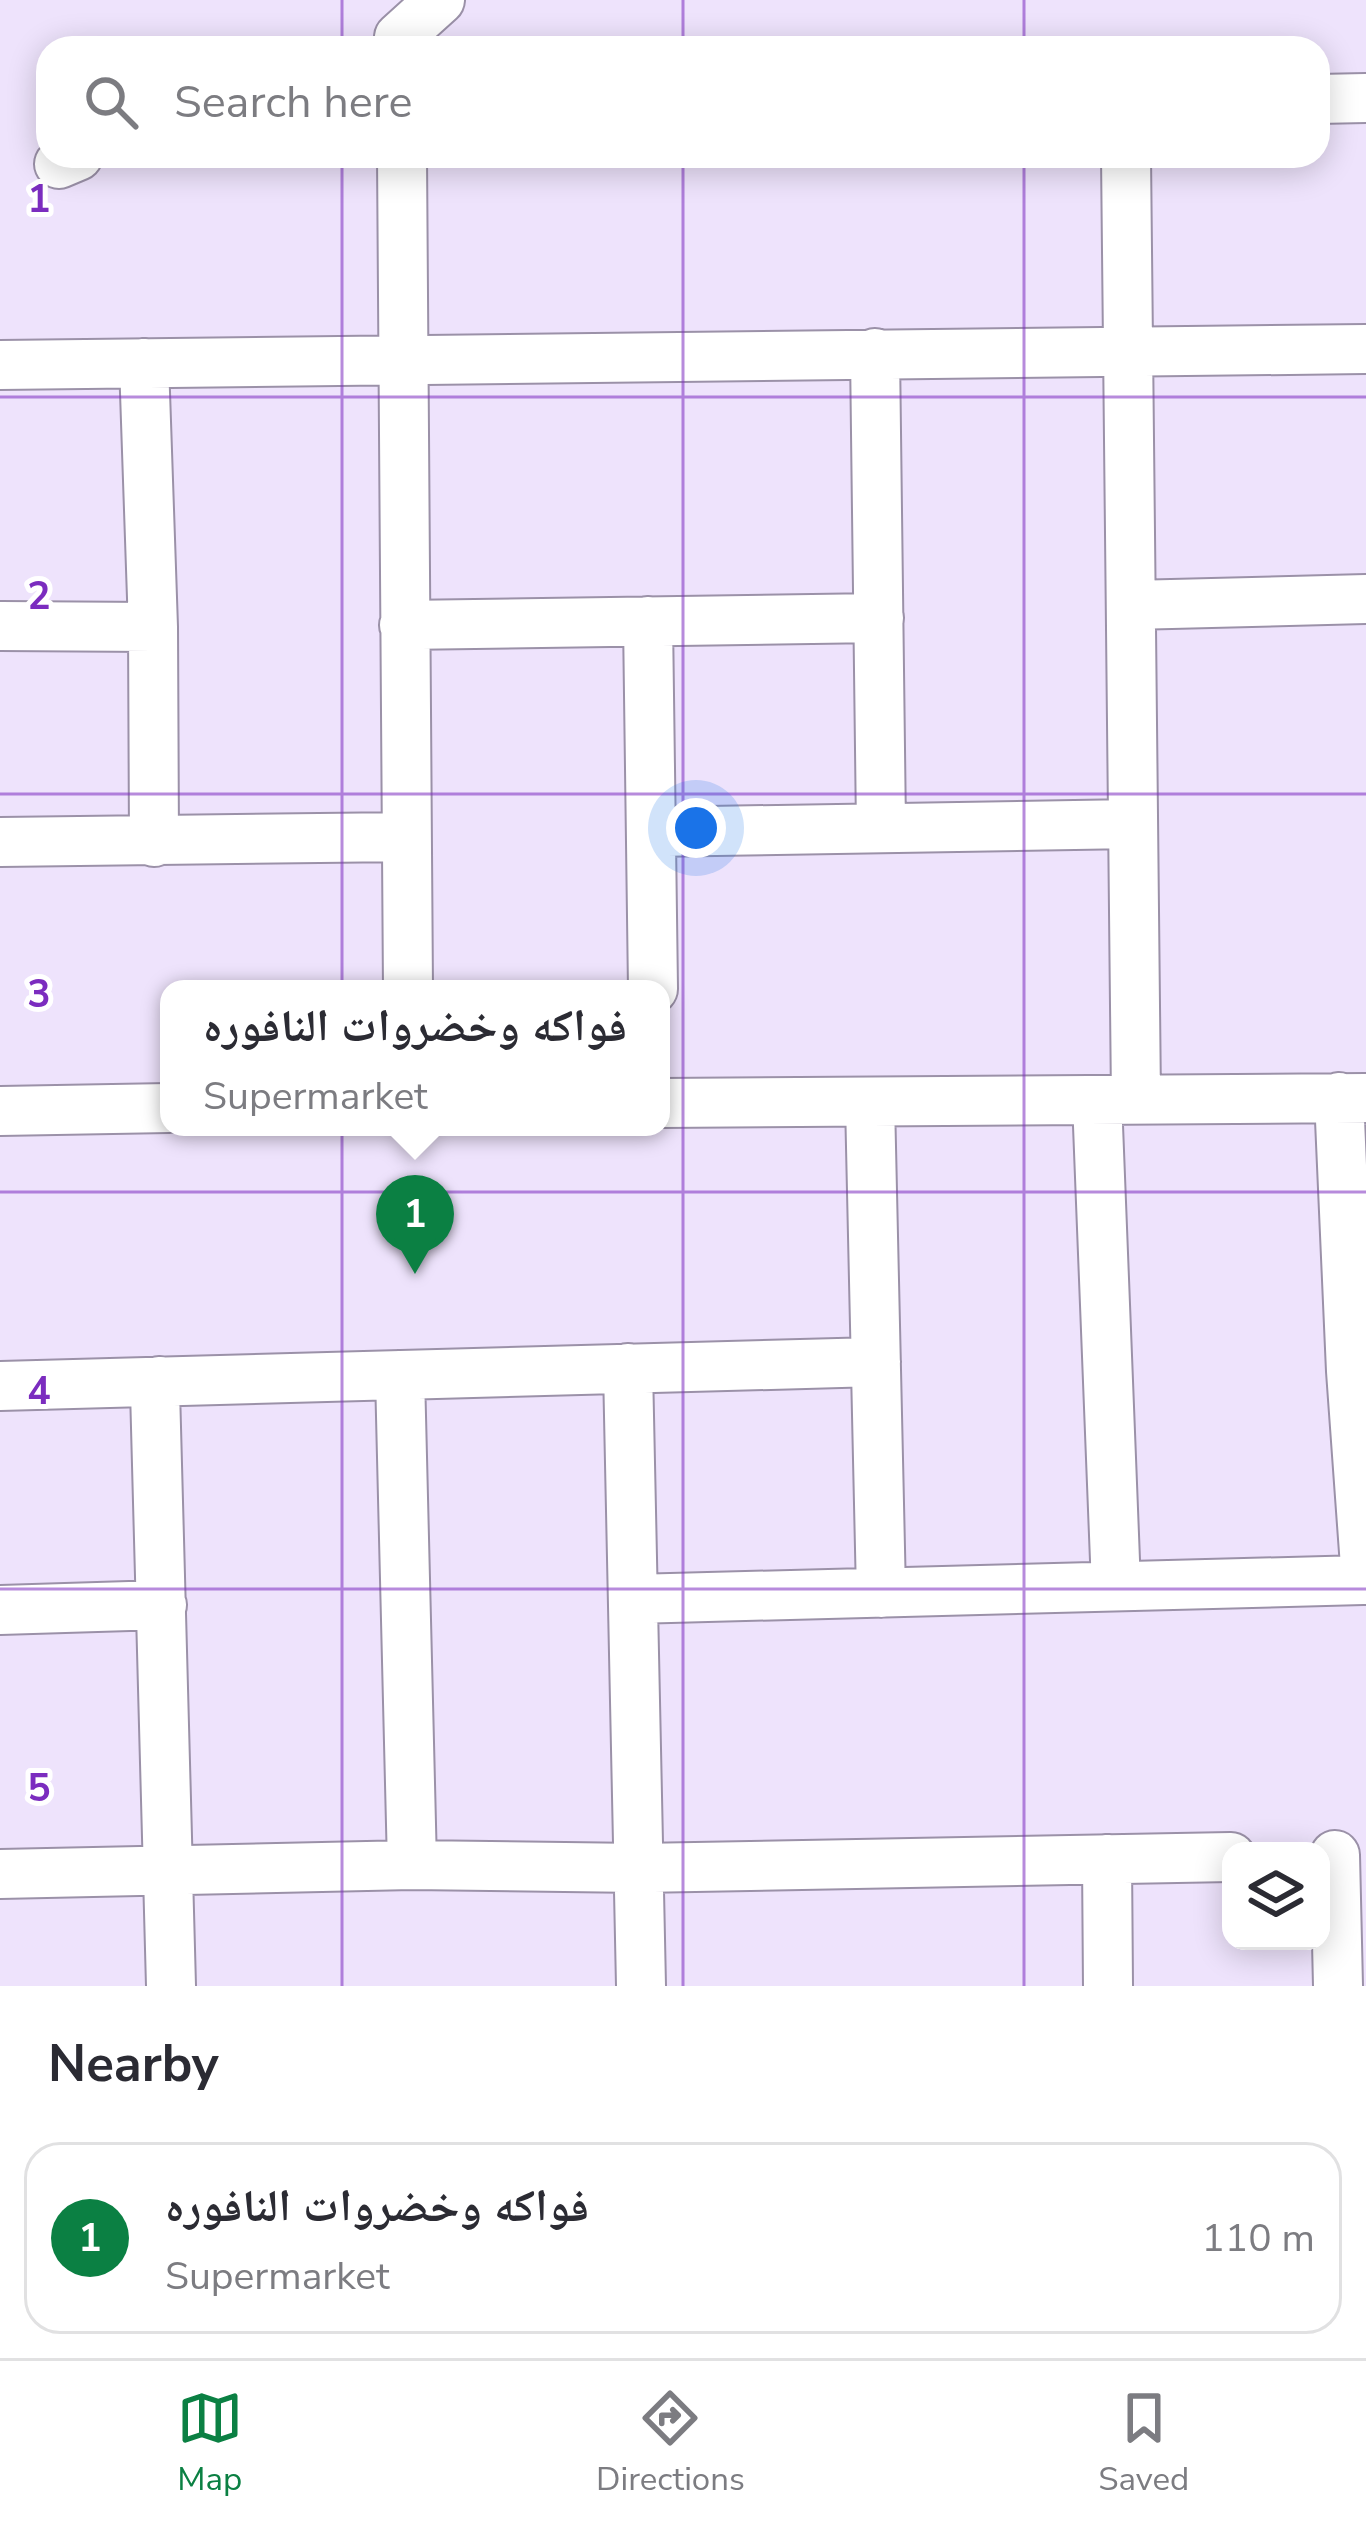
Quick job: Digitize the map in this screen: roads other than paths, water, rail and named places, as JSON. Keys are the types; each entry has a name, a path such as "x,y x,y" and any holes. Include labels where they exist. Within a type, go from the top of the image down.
{"street":[{"path":"397,36 440,0"},
{"path":"1330,99 1366,98"},
{"path":"401,168 408,980"},
{"path":"1116,1586 1116,1099 1133,824 1126,168"},
{"path":"0,365 1366,349"},
{"path":"875,353 881,828"},
{"path":"144,363 154,842"},
{"path":"1131,605 1366,598"},
{"path":"404,625 879,618"},
{"path":"648,621 653,980"},
{"path":"0,626 153,627"},
{"path":"651,832 1133,824"},
{"path":"0,842 406,837"},
{"path":"633,1599 1365,1580 1353,1098 670,1103"},
{"path":"870,1102 881,1593"},
{"path":"0,1111 160,1108"},
{"path":"0,1386 876,1362"},
{"path":"628,1369 641,1986"},
{"path":"400,1375 412,1865"},
{"path":"159,1381 154,1390 171,1986"},
{"path":"0,1610 162,1605"},
{"path":"1338,1986 1341,1855"},
{"path":"0,1874 1222,1857"},
{"path":"1107,1859 1108,1986"}],"place":[{"name":"فواكه وخضروات النافوره","path":"415,1274"}]}
